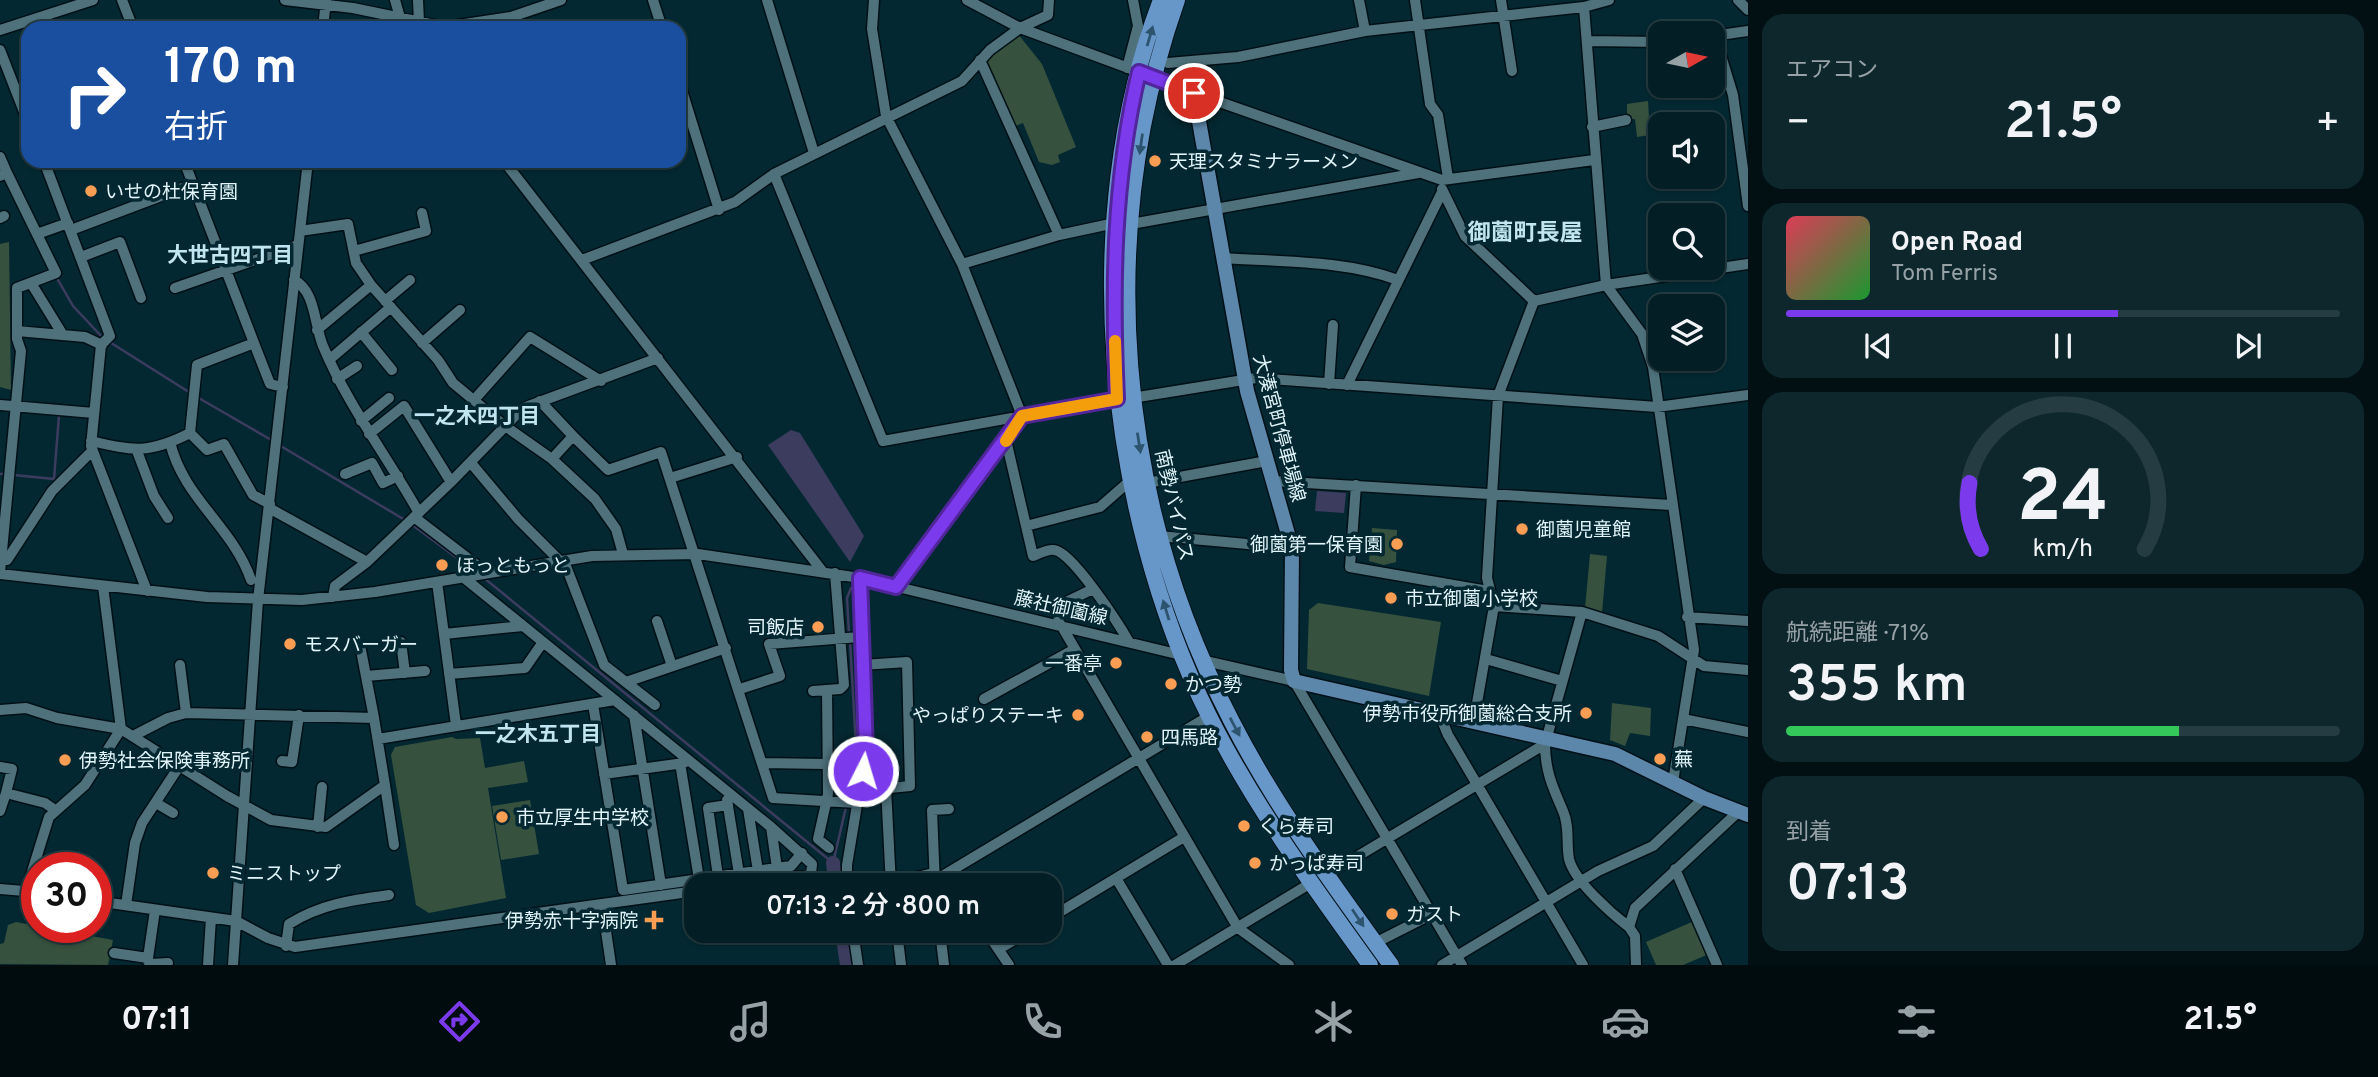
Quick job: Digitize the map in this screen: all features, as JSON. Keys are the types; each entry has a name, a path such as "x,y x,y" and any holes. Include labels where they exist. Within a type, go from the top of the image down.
{"highway":[{"name":"南勢バイパス","path":"1140,72 1177,0"},
{"name":"南勢バイパス","path":"1160,2 1140,72 1113,300 1145,542 1182,655 1209,716 1244,778 1311,883 1370,965"},
{"name":"南勢バイパス","path":"1139,481 1185,620 1210,662 1263,780 1391,965"}],"main road":[{"path":"1140,72 1194,93"},
{"name":"大湊宮町停車場線","path":"1194,93 1245,379 1292,548 1291,670 1294,681"},
{"path":"1294,681 1438,711 1546,742 1615,754 1743,814"}],"street":[{"path":"28,21 93,0"},
{"path":"122,0 130,21"},
{"path":"285,0 326,2 394,21"},
{"path":"394,0 400,21"},
{"path":"418,0 419,21"},
{"path":"653,0 660,21"},
{"path":"767,0 814,153"},
{"path":"874,0 872,29 886,116 962,264 1022,416"},
{"path":"967,0 1020,28 1140,72 1138,26 1133,0"},
{"path":"582,260 719,210 774,174 886,116 962,81 980,60 1020,28 1048,15 1049,0"},
{"path":"1359,0 1364,31"},
{"path":"1347,385 1442,192 1445,179 1438,116 1430,104 1415,0"},
{"path":"1501,0 1512,71"},
{"path":"1168,64 1238,57 1364,31 1584,7 1609,0"},
{"path":"1738,0 1748,10"},
{"path":"490,21 554,1"},
{"path":"324,21 326,2"},
{"path":"1584,7 1594,160 1606,285 1642,334 1649,350 1693,660 1673,782"},
{"path":"0,30 21,23"},
{"path":"1726,34 1748,31"},
{"path":"1588,41 1648,42"},
{"path":"0,50 21,104"},
{"path":"980,60 1059,235"},
{"path":"1726,71 1734,95 1748,205"},
{"path":"1194,93 1420,173 1445,179 1594,160"},
{"path":"686,104 719,210"},
{"path":"1592,127 1626,120"},
{"path":"0,157 4,174 56,273 17,288 17,331 21,351 0,573"},
{"path":"47,168 81,257 105,341 92,446 147,591"},
{"path":"187,168 270,384 283,387"},
{"path":"233,965 258,600 307,168"},
{"path":"510,168 737,457 823,572"},
{"path":"962,264 1059,235 1420,173"},
{"path":"774,174 883,442 1245,379 1657,407 1748,395"},
{"path":"37,234 69,227 193,184"},
{"path":"1442,192 1465,236 1534,301"},
{"path":"354,251 426,231 422,213"},
{"path":"300,231 348,224 358,267 371,285 453,383 505,426 552,459 607,513 616,529 623,554"},
{"path":"81,257 120,242 141,298"},
{"path":"175,288 298,245"},
{"path":"1223,258 1375,272 1398,280"},
{"path":"1534,301 1606,285 1748,264"},
{"path":"295,280 307,290 328,360 361,421 398,476 412,518 487,574"},
{"path":"328,360 361,332 410,280"},
{"path":"31,283 63,335"},
{"path":"317,330 371,285"},
{"path":"1474,720 1494,606 1488,591 1498,396 1534,301"},
{"path":"422,343 460,310"},
{"path":"1329,384 1333,325"},
{"path":"17,331 105,341"},
{"path":"361,332 392,370"},
{"path":"474,400 530,337 600,380"},
{"path":"190,433 197,365 254,343"},
{"path":"333,597 335,586 367,562 471,463 523,408 658,358"},
{"path":"337,379 357,366"},
{"path":"361,421 389,398"},
{"path":"540,401 608,470 661,452 740,689 773,798 849,802"},
{"path":"0,405 94,413"},
{"path":"369,434 404,406 451,482"},
{"path":"896,587 1022,416"},
{"path":"92,446 137,451 190,433"},
{"path":"190,433 207,450 224,444 253,495 367,562"},
{"path":"552,459 573,436"},
{"path":"1006,440 1032,556 1054,550 1059,552 1093,589 1129,642"},
{"path":"170,442 176,467 243,557 251,580"},
{"path":"1,560 7,560 19,545 51,491 92,446"},
{"path":"137,451 154,496 168,518"},
{"path":"670,478 737,457"},
{"path":"1026,526 1100,507 1139,481 1267,461"},
{"path":"345,474 372,463 383,483 398,476"},
{"path":"471,463 518,519 562,561 604,665 655,705"},
{"path":"1273,481 1671,505"},
{"path":"1356,485 1350,567 1488,591"},
{"path":"1159,536 1292,548"},
{"name":"藤社御薗線","path":"0,573 147,591 258,600 333,597 623,554 695,554 860,578 1294,681"},
{"path":"813,691 840,689 844,685 835,573"},
{"path":"467,577 523,626 634,715 685,762 725,790 802,853 812,864 811,873"},
{"path":"846,873 849,802 859,791 866,751 859,637 860,578"},
{"path":"437,582 456,725"},
{"path":"38,852 41,837 55,810 85,785 121,729 103,586"},
{"path":"1093,589 1065,603 1059,624 1237,928 1289,965"},
{"path":"1494,606 1582,612 1658,636 1673,643 1704,666 1748,670"},
{"path":"1582,612 1546,742 1548,780 1563,811 1570,839 1569,860 1598,904 1629,927 1635,936 1636,965"},
{"path":"1687,617 1748,621"},
{"path":"657,621 672,666"},
{"path":"444,634 523,626"},
{"path":"740,689 780,676 769,643 859,637"},
{"path":"401,642 405,673"},
{"path":"449,674 525,668 543,642"},
{"path":"360,645 394,845"},
{"path":"626,682 726,648"},
{"path":"984,699 1075,649"},
{"path":"1486,659 1562,681"},
{"path":"859,791 909,786 907,662 862,665"},
{"path":"180,665 186,713"},
{"path":"366,676 425,671"},
{"path":"1294,681 1460,960"},
{"path":"827,690 830,731 826,764 829,776 818,839 829,848"},
{"path":"378,739 615,700"},
{"path":"593,704 623,890 684,885"},
{"path":"0,710 26,708 57,718 121,729 271,820 318,827 333,823 385,785"},
{"path":"1438,711 1476,784 1583,965"},
{"path":"133,736 168,718 186,713 374,718"},
{"path":"292,763 299,715"},
{"path":"634,715 661,885"},
{"path":"952,873 1209,716"},
{"path":"1683,719 1748,732"},
{"path":"1328,874 1546,742"},
{"path":"604,774 685,762"},
{"path":"685,762 697,873"},
{"path":"762,763 826,764"},
{"path":"126,905 135,844 142,822 180,765"},
{"path":"0,766 12,769 0,811"},
{"path":"318,827 322,787"},
{"path":"886,788 888,873"},
{"path":"725,790 738,873"},
{"path":"6,793 45,803 55,810"},
{"path":"1442,965 1460,960 1584,881 1653,846 1704,798"},
{"path":"156,803 173,813"},
{"path":"718,873 708,808 728,805"},
{"path":"748,808 758,871"},
{"path":"938,873 932,810 949,809"},
{"path":"1629,927 1635,908 1675,869 1743,814"},
{"path":"771,827 777,868"},
{"path":"733,840 752,836"},
{"path":"1062,911 1184,837"},
{"path":"745,873 791,866 802,853"},
{"path":"1675,869 1717,965"},
{"path":"1116,878 1168,965"},
{"path":"1175,965 1311,883"},
{"path":"112,903 236,921 286,946 602,904 684,888"},
{"path":"0,889 21,891"},
{"path":"286,946 289,924 308,912 334,903 389,895"},
{"path":"602,904 611,965"},
{"path":"155,910 146,958 150,964 168,963"},
{"path":"1375,943 1432,914"},
{"path":"208,965 211,918"},
{"path":"855,943 858,965"},
{"path":"898,943 901,965"},
{"path":"941,943 944,965"},
{"path":"995,943 1009,965"},
{"path":"999,949 1009,943"},
{"path":"114,953 146,958"}],"green space":[{"path":"1018,34 1042,64 1076,147 1058,155 1060,162 1052,165 1039,162 1023,123 1013,127 984,63 986,58"},
{"path":"1648,101 1648,135 1637,137 1635,119 1627,120 1627,104"},
{"path":"9,242 11,390 0,387 0,244"},
{"path":"1372,528 1397,530 1396,562 1384,565 1369,561"},
{"path":"1590,554 1607,556 1602,613 1585,608"},
{"path":"1318,603 1441,622 1429,696 1307,669 1309,610"},
{"path":"1612,703 1651,708 1650,736 1630,733 1625,746 1610,740"},
{"path":"452,737 480,738 485,768 524,761 528,782 488,788 506,898 429,913 416,905 391,755 395,747"},
{"path":"530,800 539,854 501,860 492,806"},
{"path":"1694,921 1709,954 1683,965 1656,965 1646,942"},
{"path":"21,923 21,943 112,943 113,940 108,965 0,964 0,944 4,943 8,925"}],"water":[{"path":"791,430 800,433 864,536 850,562 768,445"},
{"path":"1317,491 1346,493 1344,513 1315,511"}],"waterway":[{"path":"58,280 73,306 103,338"},
{"path":"108,341 192,394"},
{"path":"197,397 273,441"},
{"path":"14,475 54,479 59,415"},
{"path":"279,445 405,520"},
{"path":"411,524 476,572"},
{"path":"484,578 833,863 846,807"},
{"path":"849,633 847,598 851,588"},
{"path":"847,800 856,747 850,640"},
{"path":"833,863 834,873"},
{"path":"844,943 847,965"}],"slow traffic":[{"path":"1006,441 1022,416 1117,399 1115,341"}],"place":[{"name":"天理スタミナラーメン","path":"1155,161"},
{"name":"いせの杜保育園","path":"91,191"},
{"name":"御薗児童館","path":"1522,529"},
{"name":"御薗第一保育園","path":"1397,544"},
{"name":"ほっともっと","path":"442,565"},
{"name":"市立御薗小学校","path":"1391,598"},
{"name":"司飯店","path":"818,627"},
{"name":"モスバーガー","path":"290,644"},
{"name":"一番亭","path":"1116,663"},
{"name":"かつ勢","path":"1171,684"},
{"name":"伊勢市役所御薗総合支所","path":"1586,713"},
{"name":"やっぱりステーキ","path":"1078,715"},
{"name":"四馬路","path":"1147,737"},
{"name":"蕪","path":"1660,759"},
{"name":"伊勢社会保険事務所","path":"65,760"},
{"name":"市立厚生中学校","path":"502,817"},
{"name":"くら寿司","path":"1244,826"},
{"name":"かっぱ寿司","path":"1255,863"},
{"name":"ミニストップ","path":"213,873"},
{"name":"ガスト","path":"1392,914"},
{"name":"伊勢赤十字病院","path":"654,920"}],"district":[{"name":"御薗町長屋","path":"1525,232"},
{"name":"大世古四丁目","path":"230,255"},
{"name":"一之木四丁目","path":"477,416"},
{"name":"一之木五丁目","path":"538,734"}],"route":[{"path":"863,771 866,751 859,613 860,578 896,587 1022,416 1117,399 1113,284 1115,223 1124,146 1139,72 1194,93"}]}
